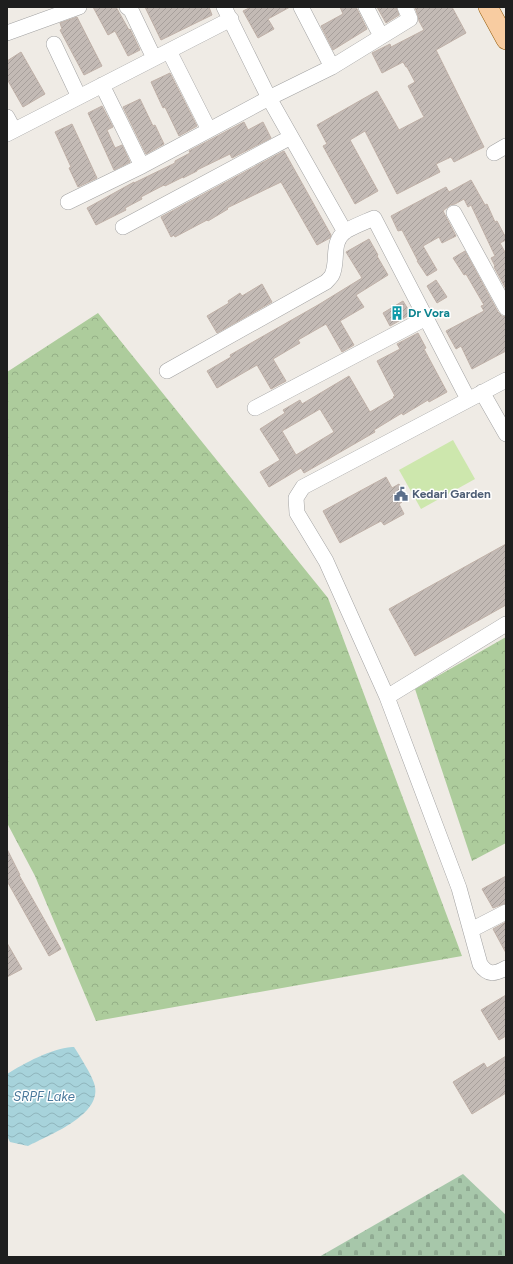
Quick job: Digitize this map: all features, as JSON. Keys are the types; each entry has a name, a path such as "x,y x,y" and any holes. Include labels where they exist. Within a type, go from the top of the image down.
{"main road":[{"path":"488,7 506,40"}],"street":[{"path":"7,33 79,7"},
{"path":"127,7 131,10 154,58"},
{"path":"301,7 332,67"},
{"path":"366,7 381,36"},
{"path":"68,202 142,166 332,67 410,19 406,7"},
{"path":"9,127 79,97 169,51 228,13 270,98 344,232"},
{"path":"54,44 79,97"},
{"path":"169,51 209,130"},
{"path":"102,85 142,166"},
{"path":"123,227 291,137"},
{"path":"454,213 506,308"},
{"path":"167,371 326,282 332,275 335,265 335,252 338,241 344,232 374,218 468,399"},
{"path":"255,408 426,318"},
{"path":"506,380 303,488 296,498 297,513 326,561 387,697 459,888 480,964 484,970 491,973 506,968"},
{"path":"482,392 506,434"},
{"path":"387,697 506,624"},
{"path":"471,930 506,912"}],"green space":[{"path":"98,313 328,598 462,956 96,1021 35,876 7,823 7,372"},
{"path":"453,440 475,479 421,509 399,470"},
{"path":"506,637 506,843 472,861 415,689"},
{"path":"463,1174 506,1215 506,1257 319,1257"}],"water":[{"name":"SRPF Lake","path":"74,1047 94,1083 95,1094 91,1104 83,1114 73,1122 28,1146 10,1142 7,1136 7,1074 30,1061 47,1054 64,1048"}],"building":[{"path":"93,7 116,7 129,30 130,29 140,50 128,56 115,31 108,35"},
{"path":"145,7 209,7 212,15 161,40"},
{"path":"251,7 290,7 268,19 274,29 258,38 243,11"},
{"path":"340,7 356,7 367,29 333,50 321,26 343,14"},
{"path":"377,7 396,7 399,15 386,23"},
{"path":"415,7 452,7 466,33 436,50 484,147 454,162 451,157 436,164 440,172 397,194 365,131 350,140 378,191 355,204 323,146 327,144 317,125 377,91 399,130 424,117 408,86 415,82 403,62 382,73 372,53 390,44 391,47 424,30 419,21"},
{"path":"77,17 102,66 84,75 60,30 62,29 60,23"},
{"path":"21,52 45,94 23,107 7,79 7,61"},
{"path":"170,73 197,126 179,136 165,107 163,108 151,82"},
{"path":"140,99 153,126 155,125 164,144 146,154 123,107"},
{"path":"102,106 113,127 107,130 115,148 122,145 130,162 114,170 88,113"},
{"path":"244,122 248,130 263,122 271,138 232,158 230,154 183,178 165,186 164,185 141,197 142,199 125,208 126,210 96,225 87,208 134,182 175,163 175,161 190,153 189,151"},
{"path":"72,124 97,178 78,187 69,168 71,167 55,132"},
{"path":"284,151 331,235 330,238 317,245 281,182 227,208 228,209 208,221 207,220 175,237 174,235 171,237 161,217"},
{"path":"471,180 485,205 487,204 495,222 497,221 506,238 506,240 500,243 506,254 506,289 494,267 495,266 491,258 495,256 471,205 468,207 464,199 450,205 443,211 456,236 442,243 439,237 423,246 437,270 427,276 417,261 402,230 398,231 391,216 446,187 449,192"},
{"path":"369,239 388,275 356,295 364,307 340,321 354,345 342,352 326,324 298,340 300,343 273,359 286,381 271,389 257,365 217,388 207,371 231,357 230,355 362,278 346,252"},
{"path":"465,251 498,312 502,316 506,317 506,351 472,369 461,346 456,349 446,331 484,311 481,306 484,305 466,274 464,275 453,258"},
{"path":"436,280 447,297 437,303 427,286"},
{"path":"262,284 272,302 217,333 207,316 229,303 228,301 240,293 242,296"},
{"name":"Dr Vora","path":"403,301 411,314 390,326 383,313"},
{"path":"418,333 426,348 424,349 447,392 429,402 428,400 403,415 402,413 374,430 375,432 304,473 301,468 269,487 260,472 280,460 260,429 285,413 283,410 300,400 302,404 349,376 370,412 394,398 393,397 395,396 377,361 400,349 397,344","holes":["320,409 334,432 296,455 282,431"]},
{"path":"386,477 392,488 399,484 403,492 398,495 402,502 399,504 404,514 384,525 381,521 340,543 323,511"},
{"path":"506,544 506,605 415,656 389,609"},
{"path":"7,849 19,875 61,949 49,956 7,881"},
{"path":"506,876 506,903 493,908 482,889"},
{"path":"506,922 506,953 493,929"},
{"path":"7,943 22,969 7,977"},
{"path":"506,995 506,1036 499,1040 481,1010"},
{"path":"506,1056 506,1093 472,1114 453,1082 484,1063 487,1068"}],"place":[{"name":"Dr Vora","path":"397,313"},
{"name":"Kedari Garden","path":"401,494"}]}
